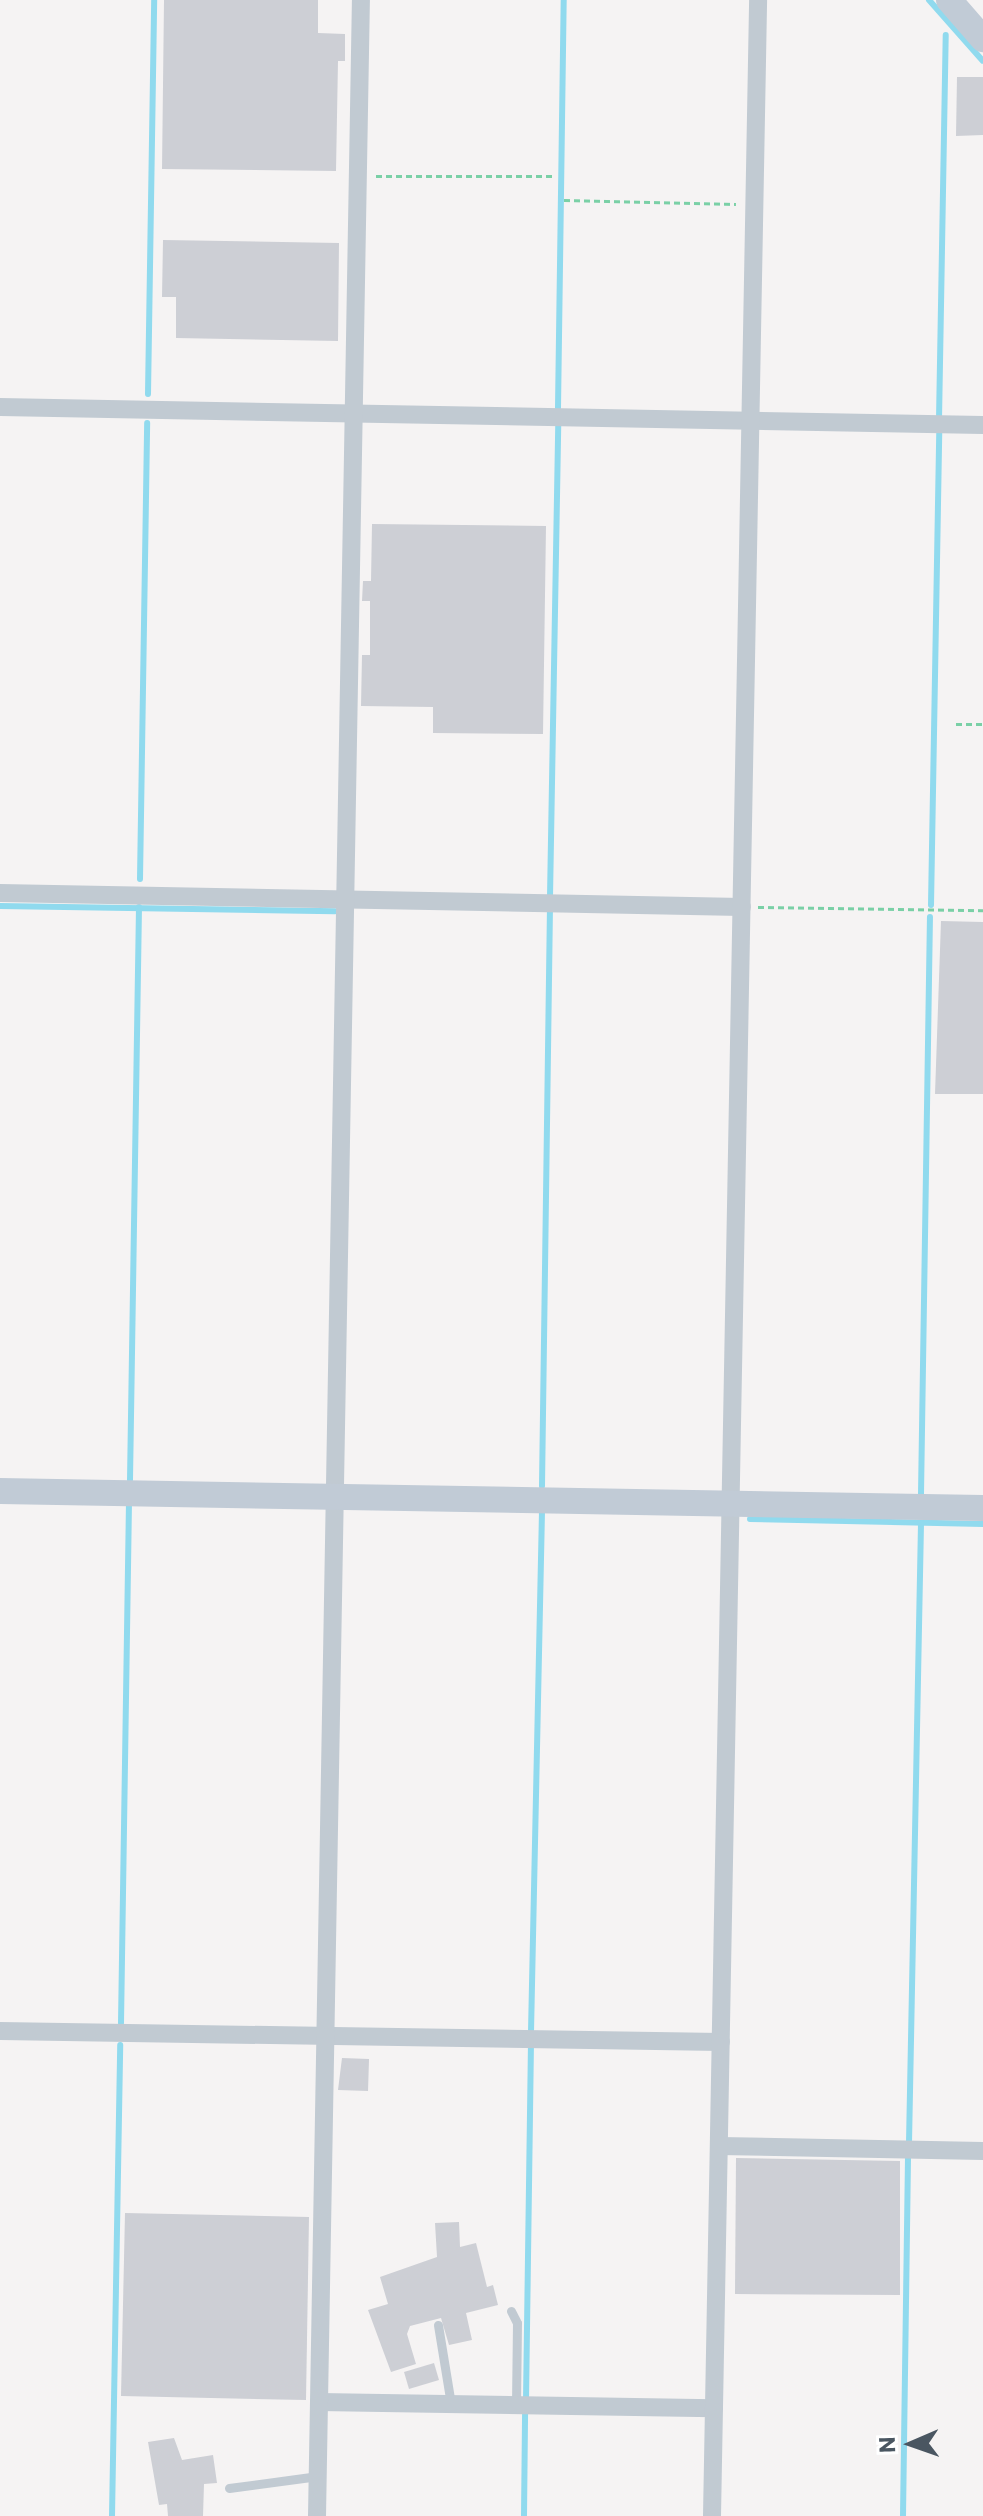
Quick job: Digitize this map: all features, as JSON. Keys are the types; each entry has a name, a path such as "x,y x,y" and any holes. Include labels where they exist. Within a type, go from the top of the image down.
{"street":[{"path":"317,2516 361,0"},
{"path":"712,2516 758,0"},
{"path":"949,0 983,39"},
{"path":"0,407 983,425"},
{"path":"0,893 742,907"},
{"path":"0,1491 983,1508"},
{"path":"0,2031 721,2042"},
{"path":"719,2146 983,2151"},
{"path":"319,2402 714,2408"}],"lane":[{"path":"511,2311 517,2323 516,2405"},
{"path":"438,2325 451,2404"},
{"path":"229,2488 318,2476"}],"path":[{"path":"358,176 552,176"},
{"path":"564,200 754,205"},
{"path":"956,724 983,724"},
{"path":"742,907 983,910"}],"building":[{"path":"164,0 318,0 318,33 345,34 345,61 338,61 336,171 162,169"},
{"path":"957,77 983,77 983,135 956,136"},
{"path":"163,240 339,243 338,341 176,338 176,297 162,297"},
{"path":"372,524 546,526 543,734 433,733 433,707 361,706 362,655 370,655 370,601 362,601 363,581 371,581"},
{"path":"941,921 983,922 983,1094 935,1094"},
{"path":"342,2058 369,2059 368,2091 338,2090"},
{"path":"736,2158 900,2161 900,2295 735,2294"},
{"path":"125,2213 309,2217 306,2400 121,2396"},
{"path":"459,2222 460,2247 476,2243 487,2287 493,2285 498,2305 466,2313 472,2340 449,2345 441,2318 410,2326 407,2334 416,2364 391,2372 368,2310 388,2304 380,2277 437,2257 435,2223"},
{"path":"434,2363 439,2380 409,2389 404,2372"},
{"path":"174,2438 182,2460 213,2455 217,2483 204,2484 203,2516 168,2516 167,2504 159,2505 148,2442"}],"waterway":[{"path":"148,394 154,0"},
{"path":"558,408 564,0"},
{"path":"929,0 983,61"},
{"path":"939,420 946,35"},
{"path":"140,879 147,423"},
{"path":"550,897 558,424"},
{"path":"931,905 939,430"},
{"path":"0,906 335,911"},
{"path":"130,1480 139,907"},
{"path":"542,1486 550,909"},
{"path":"921,1494 930,917"},
{"path":"121,2023 129,1505"},
{"path":"531,2032 542,1513"},
{"path":"750,1519 983,1524"},
{"path":"909,2143 921,1523"},
{"path":"112,2516 120,2045"},
{"path":"526,2400 531,2045"},
{"path":"903,2516 908,2158"},
{"path":"524,2516 525,2412"}]}
